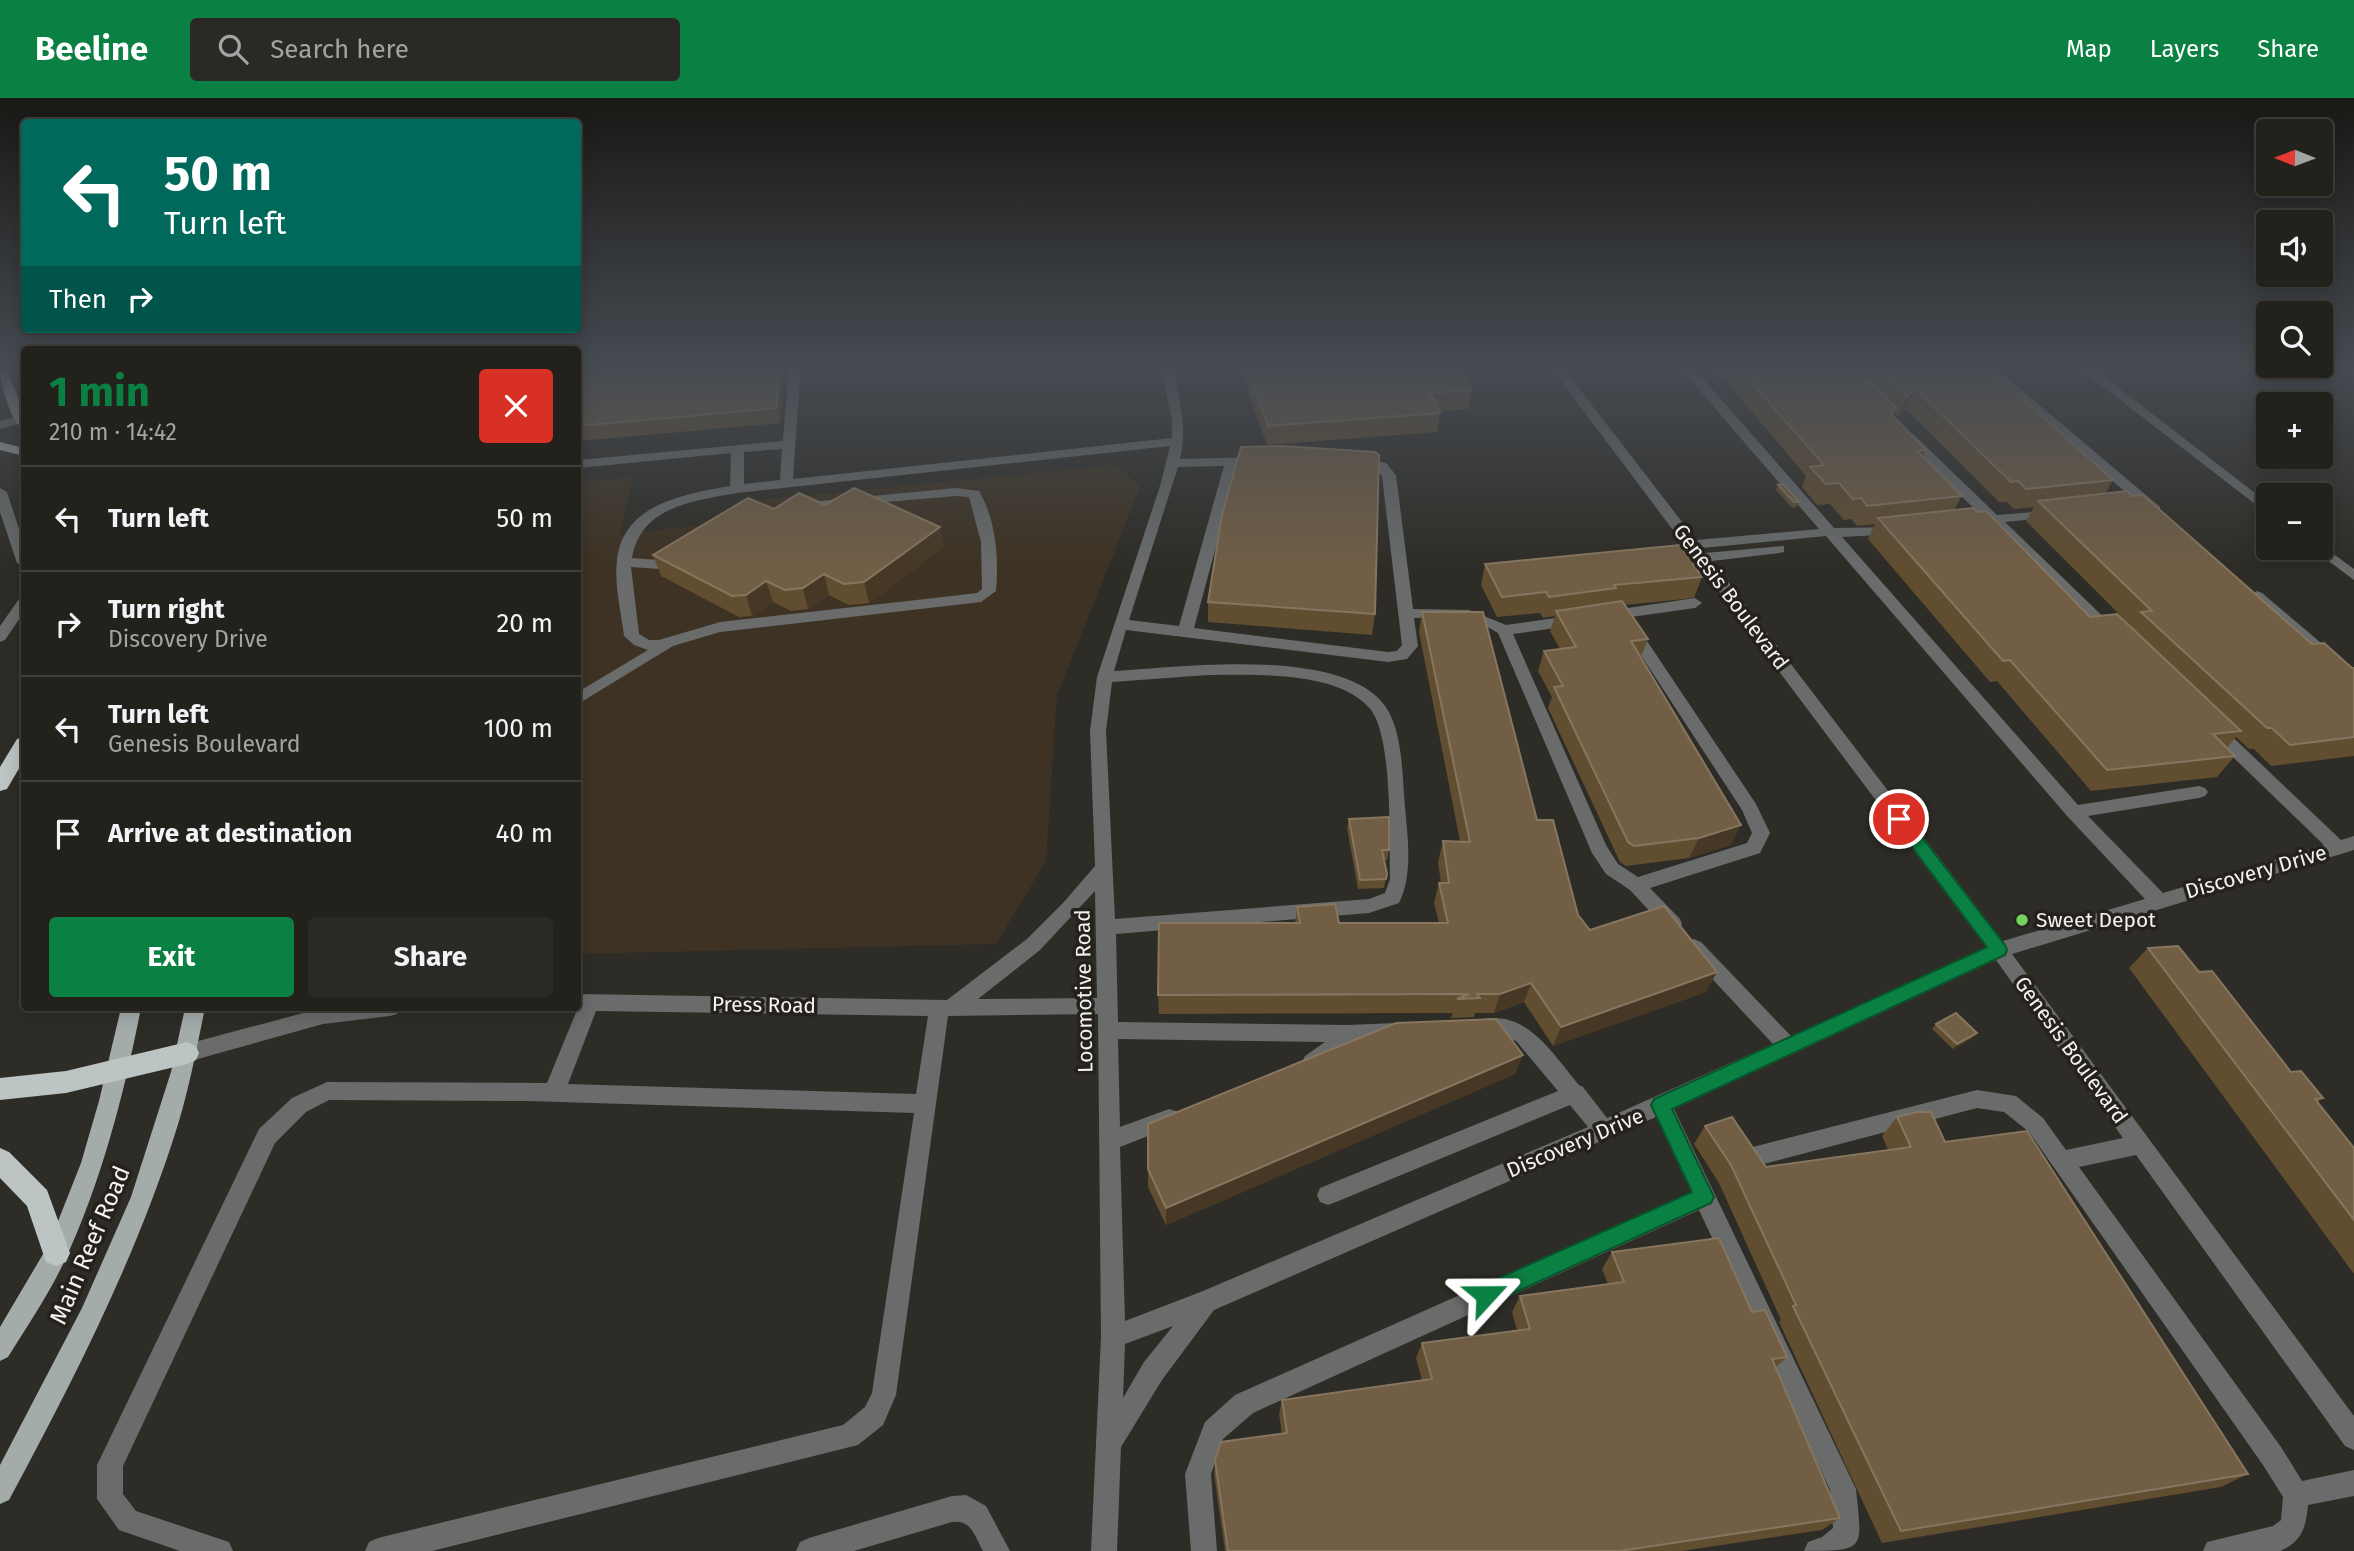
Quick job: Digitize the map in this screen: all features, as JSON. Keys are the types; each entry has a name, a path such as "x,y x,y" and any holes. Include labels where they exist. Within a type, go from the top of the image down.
{"highway":[{"path":"0,784 21,749"},
{"path":"0,1089 66,1082 187,1053"},
{"path":"0,1160 38,1199 56,1253"}],"main road":[{"path":"0,446 21,451"},
{"name":"Main Reef Road","path":"0,1349 56,1253 80,1193 119,1068 130,1011"},
{"name":"Main Reef Road","path":"0,1491 50,1400 107,1284 165,1136 187,1053 194,1011"}],"street":[{"path":"786,483 791,433"},
{"name":"Locomotive Road","path":"1104,1551 1113,1337 1108,1006 1098,731 1105,677 1173,463 1178,433"},
{"name":"Genesis Boulevard","path":"1606,433 1998,950 2354,1437"},
{"path":"1743,433 2074,812 2158,900"},
{"path":"1903,433 2125,645"},
{"path":"2060,433 2139,503 2167,520"},
{"path":"2168,433 2256,501"},
{"path":"665,646 642,644 632,636 624,562 625,549 633,532 643,519 663,507 684,499 737,489 1178,441"},
{"path":"581,464 790,444"},
{"path":"737,489 738,449"},
{"path":"1120,624 1388,657 1402,655 1410,646 1390,475 1381,466 1362,460 1340,458"},
{"path":"1173,463 1273,460"},
{"path":"1185,632 1233,462"},
{"path":"0,492 21,554"},
{"path":"581,697 665,646 690,634 720,627 981,597 989,592 992,572 980,505 974,494 956,492 778,509"},
{"path":"1967,522 2063,512"},
{"path":"1696,552 1914,528"},
{"path":"624,562 660,565 692,546"},
{"path":"2333,560 2354,576"},
{"path":"2250,591 2354,679"},
{"path":"1504,630 1695,603"},
{"path":"0,637 21,606"},
{"path":"1406,614 1467,613 1489,619 1504,630 1598,848 1612,869 1636,885 1788,1046"},
{"path":"1608,615 1750,808 1761,833 1754,848 1636,885"},
{"path":"1105,677 1261,670 1306,673 1349,685 1377,706 1393,751 1399,879 1392,898 1369,906 1106,927"},
{"path":"2206,722 2346,846"},
{"path":"2074,812 2199,792"},
{"name":"Discovery Drive","path":"1113,1337 1206,1302 1604,1130 1998,950 2346,846"},
{"path":"378,1551 849,1436 874,1416 884,1395 944,1008 1030,950 1089,887 1104,867"},
{"path":"554,1092 584,1002"},
{"name":"Press Road","path":"584,1002 944,1008 1108,1006"},
{"path":"187,1053 323,1016 365,1011"},
{"path":"1457,1029 1499,1027 1524,1034 1576,1093 1604,1130"},
{"path":"1108,1030 1347,1034 1416,1031"},
{"path":"1298,1070 1332,1049 1347,1034"},
{"path":"220,1551 128,1521 110,1499 110,1465 267,1136 299,1105 327,1091 554,1092 927,1104"},
{"path":"1328,1195 1576,1093"},
{"path":"1749,1158 1977,1099 2010,1103 2036,1125 2272,1456 2295,1495 2293,1526 2280,1538 2216,1551"},
{"path":"1661,1105 1843,1489 1847,1534 1828,1549 1817,1551"},
{"path":"1110,1141 1185,1112"},
{"path":"2062,1161 2140,1144"},
{"path":"1205,1551 1198,1474 1214,1430 1244,1404 1704,1197"},
{"path":"1109,1445 1153,1371 1206,1302"},
{"path":"2295,1495 2354,1483"},
{"path":"809,1551 952,1509 966,1508 977,1515 997,1551"}],"shaded area":[{"path":"1113,465 1141,485 1057,695 1046,861 996,944 581,954 581,482 633,477 620,535 714,523 740,502"}],"building":[{"path":"1796,433 1909,433 1926,450 1917,451 1962,496 1867,506 1861,498 1853,499 1839,483 1826,484 1810,467 1824,465"},
{"path":"1960,433 2060,433 2113,480 2026,489 2018,481 2011,482"},
{"path":"1282,446 1375,452 1379,455 1375,614 1208,602 1222,515 1241,447"},
{"path":"1783,484 1799,502 1794,502 1778,485"},
{"path":"854,488 940,527 864,582 844,584 824,574 803,588 785,590 766,581 746,595 732,596 653,555 748,498 774,509 799,493 825,505"},
{"path":"2127,491 2132,496 2143,495 2312,644 2324,643 2354,668 2354,737 2290,745 2272,728 2267,728 2141,612 2152,611 2038,501"},
{"path":"1973,508 1977,512 1986,511 2090,617 2117,614 2241,731 2213,734 2235,756 2107,770 2010,660 2003,661 1878,518"},
{"path":"1680,545 1702,577 1614,585 1616,588 1549,597 1546,592 1502,597 1485,564"},
{"path":"1622,601 1648,639 1631,641 1741,825 1699,838 1634,846 1628,842 1554,687 1563,686 1544,651 1576,647 1556,611"},
{"path":"1422,612 1483,612 1537,820 1553,820 1578,915 1590,930 1664,906 1717,972 1561,1027 1531,983 1500,994 1477,994 1480,998 1457,999 1469,994 1158,995 1159,923 1300,923 1297,907 1335,904 1339,923 1448,923 1439,883 1449,883 1443,841 1470,842"},
{"path":"1389,817 1389,850 1382,850 1386,879 1360,880 1349,819"},
{"path":"2178,946 2199,972 2212,971 2291,1072 2301,1071 2323,1098 2315,1099 2354,1148 2354,1220 2148,948"},
{"path":"1956,1013 1977,1033 1957,1044 1936,1024"},
{"path":"1496,1019 1523,1055 1166,1208 1148,1169 1148,1124 1396,1023"},
{"path":"1931,1112 1945,1142 2027,1131 2248,1474 1901,1531 1793,1306 1796,1305 1731,1165 1705,1126 1732,1117 1766,1167 1911,1147 1897,1117"},
{"path":"1719,1238 1752,1312 1765,1310 1787,1357 1772,1359 1840,1518 1619,1551 1228,1551 1215,1460 1221,1442 1287,1433 1282,1400 1432,1379 1422,1343 1530,1329 1520,1296 1624,1282 1612,1252"}],"place":[{"name":"Sweet Depot","path":"2022,920"}],"route":[{"path":"1486,1295 1704,1197 1661,1105 1998,950 1899,819"}]}
